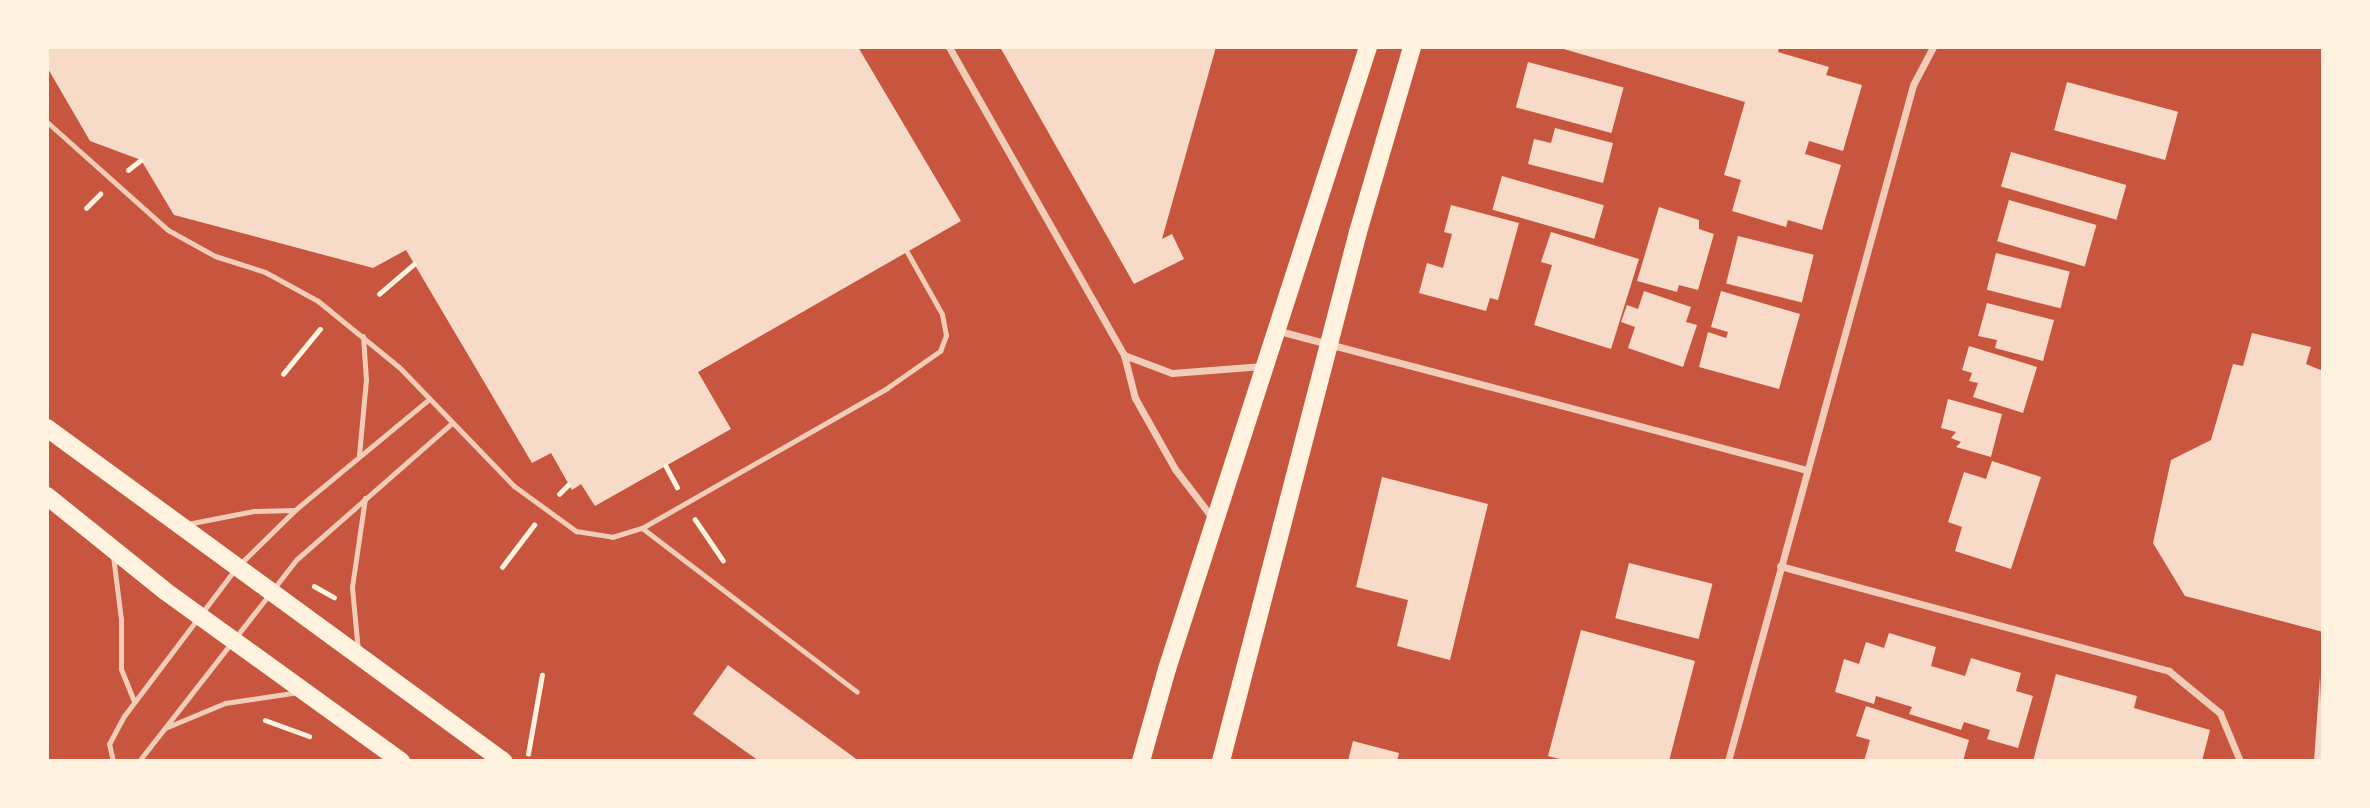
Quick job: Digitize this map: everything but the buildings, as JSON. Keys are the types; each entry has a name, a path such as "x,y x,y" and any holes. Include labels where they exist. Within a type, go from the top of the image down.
{"main road":[{"path":"1141,761 1214,520 1278,331 1368,47"},
{"path":"1221,761 1329,344 1412,47"},
{"path":"47,428 267,593 503,761"},
{"path":"47,496 199,615 401,761"}],"street":[{"path":"949,47 1124,355 1135,398 1175,469 1214,520"},
{"path":"1728,761 1913,85 1933,47"},
{"path":"1278,331 1807,470"},
{"path":"1124,355 1172,373 1265,365"},
{"path":"1780,566 2169,671 2220,713 2240,761"}],"lane":[{"path":"47,122 167,230 215,256 293,285 363,336 544,512 576,531 612,537 642,528 887,388 940,351 946,335 942,314 907,252"},
{"path":"359,455 366,380 363,336"},
{"path":"113,761 113,735 134,701 235,569 295,510 429,399"},
{"path":"139,761 267,593 365,498 452,423"},
{"path":"358,659 352,587 365,498"},
{"path":"177,526 254,511 295,510"},
{"path":"642,528 858,692"},
{"path":"113,549 121,619 121,669 134,701"},
{"path":"164,728 225,703 305,691"}],"path":[{"path":"379,294 414,264"},
{"path":"283,374 320,328"},
{"path":"686,503 714,553 734,569"},
{"path":"502,567 544,512"},
{"path":"302,580 338,599"},
{"path":"527,761 542,675"},
{"path":"260,719 309,736"}]}
